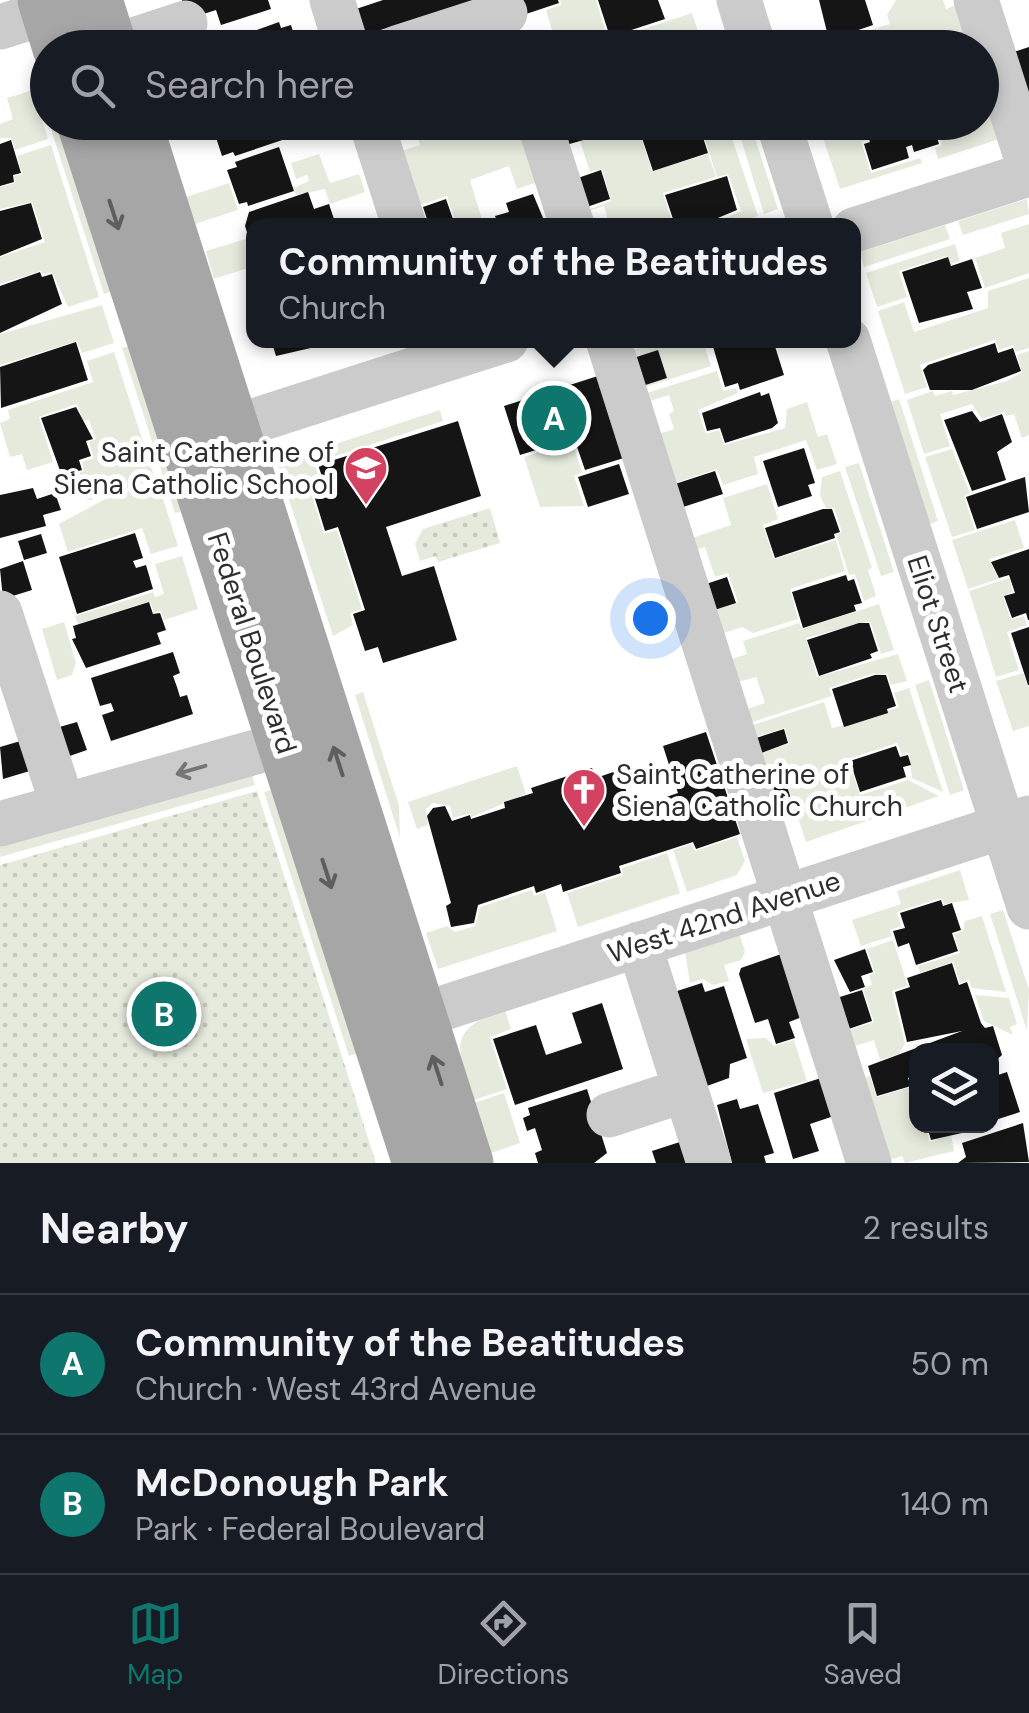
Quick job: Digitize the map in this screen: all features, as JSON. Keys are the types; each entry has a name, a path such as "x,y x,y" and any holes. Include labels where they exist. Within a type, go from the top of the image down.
{"main road":[{"path":"56,14 82,30"},
{"name":"Federal Boulevard","path":"90,140 420,1163"},
{"name":"Federal Boulevard","path":"140,140 466,1163"}],"street":[{"path":"332,0 341,30"},
{"path":"739,0 748,30"},
{"path":"976,0 986,30"},
{"path":"468,30 507,20"},
{"path":"163,30 185,23"},
{"path":"999,72 1029,166"},
{"path":"377,140 401,218"},
{"path":"545,140 569,218"},
{"path":"784,140 808,218"},
{"path":"861,228 1029,174"},
{"path":"611,348 869,1163"},
{"name":"Eliot Street","path":"851,348 1016,822 1029,907"},
{"path":"232,428 443,350"},
{"path":"0,613 63,806"},
{"path":"0,824 284,744"},
{"name":"West 42nd Avenue","path":"420,1016 1016,822"},
{"path":"639,944 708,1163"},
{"path":"609,1115 685,1090"}],"shaded area":[{"path":"560,0 596,0 606,30 552,30 546,10 561,5"},
{"path":"896,0 943,0 946,9 967,1 969,30 870,30 890,24 887,15"},
{"path":"692,13 698,30 640,30"},
{"path":"30,91 30,140 45,140 15,150 11,138 0,138 0,124 13,119 7,98"},
{"path":"999,113 1009,136 999,139"},
{"path":"54,140 69,140 117,290 104,294"},
{"path":"418,140 530,140 543,180 517,189 509,166 470,180 481,218 454,218 447,196 420,205 425,218 408,218 387,156 420,145"},
{"path":"642,140 652,171 708,154 716,177 663,193 671,218 608,218 604,206 575,215 611,201 602,169 590,172 580,141"},
{"path":"705,140 733,140 758,216 726,218 741,211 728,174 717,177"},
{"path":"741,140 756,140 778,209 764,214"},
{"path":"824,140 865,140 861,142 871,173 920,158 922,163 840,189"},
{"path":"940,140 997,140 938,159 935,148 942,145"},
{"path":"51,145 99,297 68,307 52,272 43,275 41,271 0,284 0,257 45,242 32,202 0,209 0,187 15,183 14,176 22,174 17,156"},
{"path":"319,154 330,183 359,174 365,192 330,204 325,189 296,195 293,188 309,181 307,175 296,179 291,163"},
{"path":"229,183 238,210 195,224 186,197"},
{"path":"1027,199 1029,214 963,235 958,221"},
{"path":"1029,224 1029,273 985,288 975,258 1005,248 1001,233"},
{"path":"945,225 950,239 864,267 861,252"},
{"path":"246,239 246,269 214,279 206,251"},
{"path":"955,244 960,261 951,264 947,256 899,271 907,297 877,307 866,273"},
{"path":"1029,278 1029,348 1016,352 1013,345 999,350 995,340 920,365 927,387 905,394 878,311 904,302 914,332 988,308 988,291"},
{"path":"102,305 114,343 82,353 77,341 0,365 0,334"},
{"path":"133,345 187,510 175,513 122,348"},
{"path":"640,348 705,348 711,366 630,392 618,355"},
{"path":"1029,351 1029,435 1022,438 1014,414 1006,416 1004,412 982,419 972,404 940,414 950,446 924,454 907,400 933,391 935,396 952,391 953,395 1007,381 1022,372 1017,355"},
{"path":"114,352 155,479 91,500 60,495 55,481 84,471 82,462 94,458 89,442 96,439 77,404 39,417 53,462 27,470 22,454 10,457 0,423 10,419 8,410 93,382 87,361"},
{"path":"717,371 723,391 736,388 738,393 698,410 706,434 719,430 724,445 785,428 787,409 807,402 818,437 827,434 837,464 817,470 806,440 754,457 758,474 723,485 717,469 662,487 646,438 674,429 669,414 674,411 669,395 637,405 634,397"},
{"path":"899,399 938,521 924,526 885,404"},
{"path":"440,410 443,421 314,463 321,483 309,487 324,534 337,530 362,609 350,613 353,625 333,636 277,463"},
{"path":"572,441 582,472 574,476 584,506 540,507 524,457"},
{"path":"952,449 970,493 964,496 975,530 952,537 925,457"},
{"path":"859,463 894,572 881,576 845,467"},
{"path":"840,471 872,568 868,570 876,596 864,601 855,574 849,575 836,534 842,532 834,508 827,510 820,496 822,477"},
{"path":"158,483 178,546 151,554 142,528 68,552 59,524 107,498"},
{"path":"767,484 778,519 763,525 774,559 836,540 845,571 790,589 798,619 753,633 742,627 706,639 699,615 738,602 728,573 715,577 705,547 690,552 686,540 731,525 723,498"},
{"path":"490,508 500,543 438,562 436,556 420,561 415,544 423,529"},
{"path":"1015,520 1024,548 989,559 998,579 968,589 952,540"},
{"path":"182,556 198,609 164,620 161,611 154,613 150,601 78,624 75,616 153,592 155,597 164,594 155,564"},
{"path":"1009,578 1013,592 1003,596 1011,620 1024,616 1027,625 1007,632 1019,670 996,677 969,591"},
{"path":"879,604 894,650 881,654 870,621 806,638 817,677 898,654 907,681 891,685 887,673 875,673 829,688 832,696 737,727 733,714 765,703 756,677 725,686 717,664 747,654 743,641 799,623 802,629"},
{"path":"64,622 76,663 72,675 57,680 42,629"},
{"path":"1023,673 1029,688 1029,726 1013,731 996,681"},
{"path":"929,680 964,790 950,795 915,685"},
{"path":"909,688 943,792 912,778 909,753 902,755 897,743 848,759 860,795 908,780 939,796 806,842 783,772 753,782 746,758 789,744 785,728 741,741 737,730 824,702 832,728 899,707 894,693"},
{"path":"363,692 399,806 400,838 355,695"},
{"path":"517,766 526,794 472,817 470,813 453,818 450,806 433,803 426,809 428,825 417,829 408,802"},
{"path":"252,775 255,785 0,857 0,847"},
{"path":"274,789 359,1053 349,1056 264,792"},
{"path":"257,791 376,1163 0,1163 0,865"},
{"path":"737,837 745,861 737,875 687,892 673,850 692,844 695,851"},
{"path":"667,853 680,893 578,927 567,893 623,875 622,868"},
{"path":"960,870 969,900 944,904 941,898 897,912 901,926 890,930 892,936 861,946 852,920 901,904 897,891"},
{"path":"532,890 534,896 545,892 557,931 438,969 426,933 447,926 455,932 475,926 480,907"},
{"path":"1003,910 1029,990 1027,1031 990,914"},
{"path":"982,916 1006,992 972,988 969,980 960,983 953,962 920,973 918,966 960,953 954,934 963,931 965,921"},
{"path":"740,935 745,952 741,960 724,965 729,981 713,985 703,979 690,983 685,952"},
{"path":"893,940 908,986 892,991 905,1043 899,1054 880,1060 874,1040 839,1051 834,1035 874,1022 863,989 872,985 869,975 875,973 867,949"},
{"path":"975,995 1009,998 1017,1024 1010,1027 1013,1035 984,1021"},
{"path":"505,1010 511,1029 490,1037 507,1089 474,1100 461,1055 464,1034 472,1025"},
{"path":"766,1038 774,1046 794,1040 807,1081 763,1093 746,1039"},
{"path":"870,1076 877,1097 909,1087 909,1133 927,1133 930,1142 951,1135 954,1151 905,1163 902,1156 881,1163 847,1084"},
{"path":"504,1093 520,1143 491,1153 474,1103"}],"building":[{"path":"182,0 268,0 271,9 221,25 216,10 188,19"},
{"path":"383,0 473,1 381,30 353,30 347,12"},
{"path":"518,0 558,0 559,3 523,15"},
{"path":"598,0 658,0 665,19 631,30 608,30"},
{"path":"819,0 865,0 873,25 858,30 826,30"},
{"path":"279,22 281,28 291,25 293,30 257,30"},
{"path":"1029,47 1029,120 1007,54"},
{"path":"11,140 21,173 13,175 14,182 0,186 0,144"},
{"path":"217,140 282,140 235,156 233,152 222,156"},
{"path":"557,140 584,140 559,147"},
{"path":"643,140 704,140 708,153 653,171"},
{"path":"938,140 939,144 914,152 912,145 906,147 909,158 872,170 864,144"},
{"path":"279,147 294,191 248,206 247,202 239,204 227,170 237,167 235,162"},
{"path":"601,170 610,199 584,208 575,179"},
{"path":"727,176 737,210 718,218 673,218 665,195"},
{"path":"308,192 314,209 329,204 334,218 247,218 249,212"},
{"path":"533,194 543,218 496,218 509,212 506,203"},
{"path":"446,199 453,218 427,218 423,207"},
{"path":"31,203 42,239 0,256 0,211"},
{"path":"948,257 951,266 972,259 982,288 967,292 973,309 919,323 902,272"},
{"path":"40,272 42,277 52,274 62,304 0,333 0,286"},
{"path":"76,342 88,380 1,408 0,367"},
{"path":"995,343 998,353 1013,348 1021,371 972,390 930,390 923,370 928,365"},
{"path":"274,348 311,348 276,356"},
{"path":"713,348 776,348 784,375 740,390 738,383 725,387"},
{"path":"658,350 667,378 633,389 624,361"},
{"path":"601,375 627,457 585,470 574,438 520,455 504,406"},
{"path":"760,392 761,396 769,393 778,423 772,428 725,443 720,428 707,431 702,413"},
{"path":"76,407 93,439 86,441 91,456 79,460 82,470 62,476 41,418"},
{"path":"972,411 980,422 1002,414 1012,442 997,452 1006,480 972,491 944,420"},
{"path":"458,421 481,496 386,527 402,576 434,566 457,640 383,663 378,647 365,651 353,614 365,610 338,527 325,531 312,489 325,485 318,465"},
{"path":"804,448 815,483 808,485 812,496 778,507 763,461"},
{"path":"619,464 629,494 588,507 578,477"},
{"path":"715,471 723,494 677,509 669,486"},
{"path":"1025,477 1029,512 977,529 966,497"},
{"path":"33,488 37,499 55,493 61,510 43,515 46,526 0,538 0,495"},
{"path":"832,509 840,532 834,534 835,538 775,558 765,528"},
{"path":"135,533 143,558 133,561 136,568 146,565 153,589 77,614 59,557"},
{"path":"41,534 47,553 24,560 18,541"},
{"path":"1029,549 1029,620 1026,613 1012,618 1004,596 1015,593 1009,575 999,578 991,562"},
{"path":"23,561 32,590 3,599 0,569"},
{"path":"846,575 848,581 854,579 862,603 854,605 856,611 803,628 792,592"},
{"path":"727,577 736,603 699,615 691,589"},
{"path":"149,602 153,614 160,613 166,630 157,633 161,644 86,668 72,639 76,638 73,626"},
{"path":"869,623 878,651 870,654 872,658 819,676 807,640"},
{"path":"1029,627 1029,685 1028,685 1011,633"},
{"path":"173,652 180,673 173,676 180,697 187,695 193,714 111,741 102,715 114,711 111,703 100,706 91,678"},
{"path":"886,675 896,706 887,709 888,713 844,727 832,689"},
{"path":"77,722 87,750 58,760 49,730"},
{"path":"784,729 788,743 761,753 756,738"},
{"name":"Saint Catherine of Siena Catholic Church","path":"706,732 740,834 696,849 693,842 619,866 621,873 563,892 561,884 536,893 534,886 478,905 474,923 451,927 446,906 451,903 427,816 433,808 445,806 452,821 470,815 471,819 505,808 504,802 533,793 531,788 592,768 596,778 619,770 630,802 640,798 642,805 678,793 663,746"},
{"path":"24,740 33,770 3,779 0,747"},
{"path":"896,746 900,757 908,755 911,765 903,767 906,777 860,792 850,761"},
{"path":"784,777 793,805 767,813 758,785"},
{"path":"941,900 943,906 952,903 961,930 952,933 958,951 916,965 909,943 898,947 893,931 905,928 900,913"},
{"path":"865,949 873,972 861,976 865,987 850,992 834,960"},
{"path":"784,953 802,1017 789,1022 795,1038 776,1044 768,1019 755,1023 739,974 741,968"},
{"path":"952,963 959,985 967,982 981,1023 985,1028 993,1026 998,1043 930,1043 962,1031 907,1042 895,992 910,987 907,978"},
{"path":"702,983 705,992 724,986 747,1058 730,1064 729,1078 707,1086 674,992"},
{"path":"862,990 872,1021 834,1034 824,1002"},
{"path":"602,1003 623,1069 515,1105 493,1039 536,1025 546,1055 582,1043 572,1013"},
{"path":"909,1051 909,1087 877,1096 868,1066"},
{"path":"1007,1072 1020,1112 999,1119 999,1075"},
{"path":"821,1078 837,1115 810,1124 819,1151 793,1159 774,1093"},
{"path":"587,1089 607,1153 594,1163 538,1163 535,1153 542,1150 535,1128 527,1131 523,1118 530,1115 528,1108"},
{"path":"737,1099 740,1109 758,1104 774,1153 764,1156 766,1163 732,1163 717,1105"},
{"path":"1023,1123 1029,1162 958,1163 966,1157 962,1143"},
{"path":"929,1133 962,1133 931,1140"},
{"path":"686,1140 693,1163 656,1163 652,1151"}],"place":[{"name":"Community of the Beatitudes","path":"554,418"},
{"name":"Saint Catherine of Siena Catholic School","path":"366,506"},
{"name":"Saint Catherine of Siena Catholic Church","path":"584,828"},
{"name":"McDonough Park","path":"164,1014"}]}
